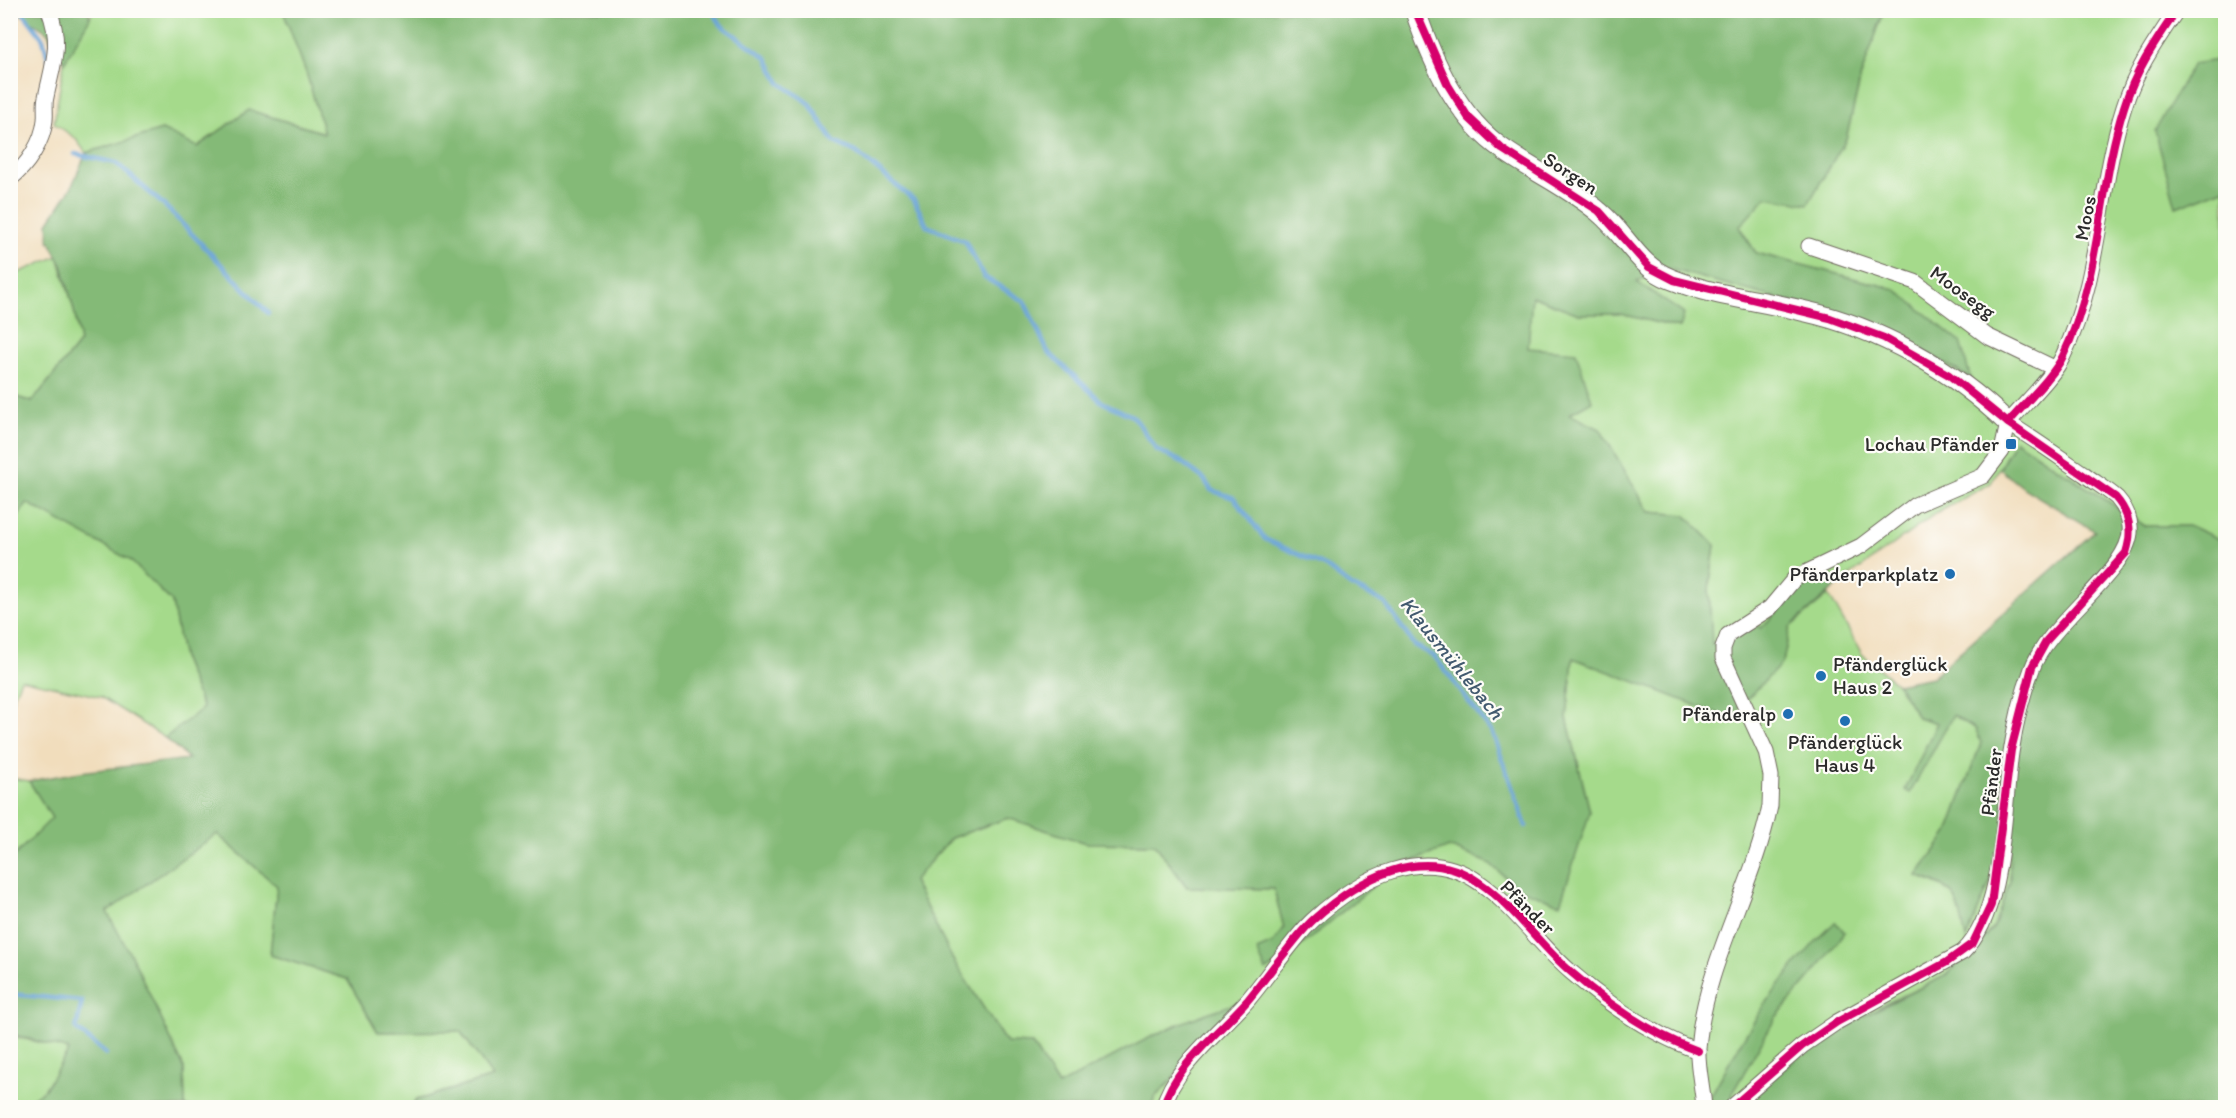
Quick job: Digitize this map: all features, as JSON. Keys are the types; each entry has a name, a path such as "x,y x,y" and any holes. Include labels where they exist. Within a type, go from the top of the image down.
{"street":[{"path":"10,179 34,153 45,122 45,100 57,50 56,26 49,10"},
{"name":"Sorgen","path":"1415,10 1423,32 1459,104 1485,135 1502,149 1599,211 1637,257 1660,274 1761,303 1830,318 1884,338 1949,375 2008,423"},
{"name":"Moos","path":"2008,423 2062,358 2078,319 2098,242 2124,107 2143,62 2176,10"},
{"name":"Moosegg","path":"1809,246 1915,282 1987,336 2054,368"},
{"path":"1704,1107 1698,1051 1710,984 1770,806 1771,776 1766,752 1723,658 1723,648 1728,635 1770,608 1796,578 1807,571 1861,546 1915,506 1983,476 2002,451 2008,423"},
{"name":"Pfänder","path":"1731,1107 1802,1046 1828,1028 1963,952 1973,943 1987,918 1998,861 2011,750 2032,667 2047,640 2061,623 2117,566 2131,539 2127,515 2115,496 2008,423"},
{"name":"Pfänder","path":"1163,1107 1166,1096 1189,1064 1247,1001 1312,921 1354,887 1386,871 1411,865 1441,867 1480,882 1570,971 1619,1011 1674,1042 1698,1051"}],"green space":[{"path":"283,10 307,75 324,133 249,110 196,147 162,130 86,153 75,138 54,123 64,63 93,11"},
{"path":"16,11 88,11 90,18 64,63 47,32"},
{"path":"283,11 1884,11 1861,76 1846,139 1808,204 1766,197 1739,227 1756,253 1895,289 1960,342 1971,379 1884,327 1666,268 1637,282 1684,314 1680,328 1621,314 1579,314 1532,296 1528,348 1576,352 1592,401 1569,414 1600,429 1649,512 1685,515 1715,545 1709,589 1712,644 1755,625 1761,628 1818,571 1844,580 1790,627 1783,662 1729,718 1573,658 1567,718 1590,812 1560,904 1518,888 1489,863 1449,847 1395,868 1290,955 1266,971 1257,950 1273,943 1284,928 1274,889 1187,887 1155,844 1086,843 1008,818 951,838 913,881 953,960 1006,1043 1032,1044 1058,1086 1173,1026 1247,1001 1155,1097 1151,1107 907,1108 902,1102 889,1108 410,1107 417,1100 493,1077 460,1031 378,1032 347,979 270,955 277,886 217,834 107,912 134,961 184,1068 185,1107 20,1107 45,1089 69,1050 11,1034 11,859 52,818 29,781 80,772 189,759 165,738 203,708 183,659 172,602 130,560 27,503 11,528 11,395 32,402 80,342 62,265 49,240 48,223 71,188 86,153 162,130 197,147 249,110 324,133 307,75"},
{"path":"1884,11 2225,11 2225,59 2193,65 2176,207 2225,188 2225,542 2190,526 2145,526 2015,440 1991,483 1937,513 1844,580 1818,571 1761,628 1754,625 1711,645 1709,589 1715,545 1685,515 1649,512 1600,429 1568,414 1528,348 1531,296 1579,314 1621,314 1679,328 1684,314 1637,282 1666,268 1884,327 1970,379 1895,289 1756,253 1739,226 1766,197 1846,139 1861,76"},
{"path":"2225,59 2225,188 2176,207 2155,131 2193,64"},
{"path":"58,256 74,310 80,342 32,402 11,395 11,276"},
{"path":"2015,440 2145,526 2190,526 2225,542 2225,1107 1698,1108 1708,1101 1750,1028 1779,985 1835,922 1845,932 1810,978 1776,1017 1731,1095 1741,1102 1829,1033 1947,975 1994,927 2010,882 2009,837 1966,939 1958,904 1954,897 1942,886 1917,876 1948,833 1981,743 1976,729 1953,715 1910,793 1905,790 1937,723 1918,717 1897,684 1932,677 2095,531 2025,489 2000,469"},
{"path":"27,502 130,560 172,602 183,659 203,709 165,738 101,697 21,679 11,703 11,528"},
{"path":"1829,595 1862,654 1897,684 1918,717 1937,723 1906,790 1910,792 1953,715 1976,729 1981,743 1948,833 1917,876 1949,891 1954,896 1961,911 1967,937 2010,835 2010,882 1994,927 1947,975 1881,1006 1742,1103 1731,1095 1776,1017 1810,978 1844,932 1835,923 1722,1076 1708,1101 1698,1108 1151,1107 1155,1097 1189,1064 1177,1024 1058,1086 1032,1044 1006,1043 953,960 913,881 951,838 1008,818 1086,843 1155,844 1187,887 1274,889 1284,928 1274,943 1290,955 1395,868 1449,847 1489,863 1518,888 1590,812 1567,718 1573,657 1729,718 1783,662 1790,627"},
{"path":"11,778 29,781 53,818 11,859"},
{"path":"217,834 277,886 270,955 347,979 378,1032 460,1031 493,1077 417,1100 410,1107 185,1107 184,1068 134,961 106,912"},
{"path":"11,1036 70,1049 39,1095 21,1106 11,1108"}],"waterway":[{"path":"21,10 43,39 48,59"},
{"name":"Klausmühlebach","path":"712,10 722,26 767,58 780,83 809,103 834,142 856,152 914,200 927,226 965,241 984,277 1024,301 1048,352 1102,402 1134,417 1157,450 1180,461 1204,479 1211,490 1234,498 1265,539 1326,567 1351,586 1385,603 1414,645 1435,657 1493,734 1526,826"},
{"path":"75,154 116,163 165,206 268,313"},
{"path":"10,994 82,1001 76,1029 106,1054"}],"cycle path":[{"path":"1415,10 1448,85 1468,117 1502,149 1599,211 1649,267 1674,280 1830,318 1884,338 1949,375 2008,423 2115,497 2127,516 2130,530 2126,553 2047,640 2032,667 2011,750 1991,905 1973,943 1947,962 1837,1022 1802,1046 1731,1108"},
{"path":"2008,423 2046,381 2063,356 2085,296 2115,138 2124,107 2140,69 2177,10"},
{"path":"1163,1108 1177,1078 1187,1064 1247,1001 1313,920 1350,891 1371,879 1414,866 1436,866 1458,871 1480,883 1504,903 1559,961 1600,996 1647,1027 1698,1051"}],"place":[{"name":"Lochau Pfänder","path":"2011,444"},
{"name":"Pfänderparkplatz","path":"1950,574"},
{"name":"Pfänderglück Haus 2","path":"1821,676"},
{"name":"Pfänderalp","path":"1788,714"},
{"name":"Pfänderglück Haus 4","path":"1845,721"}]}
